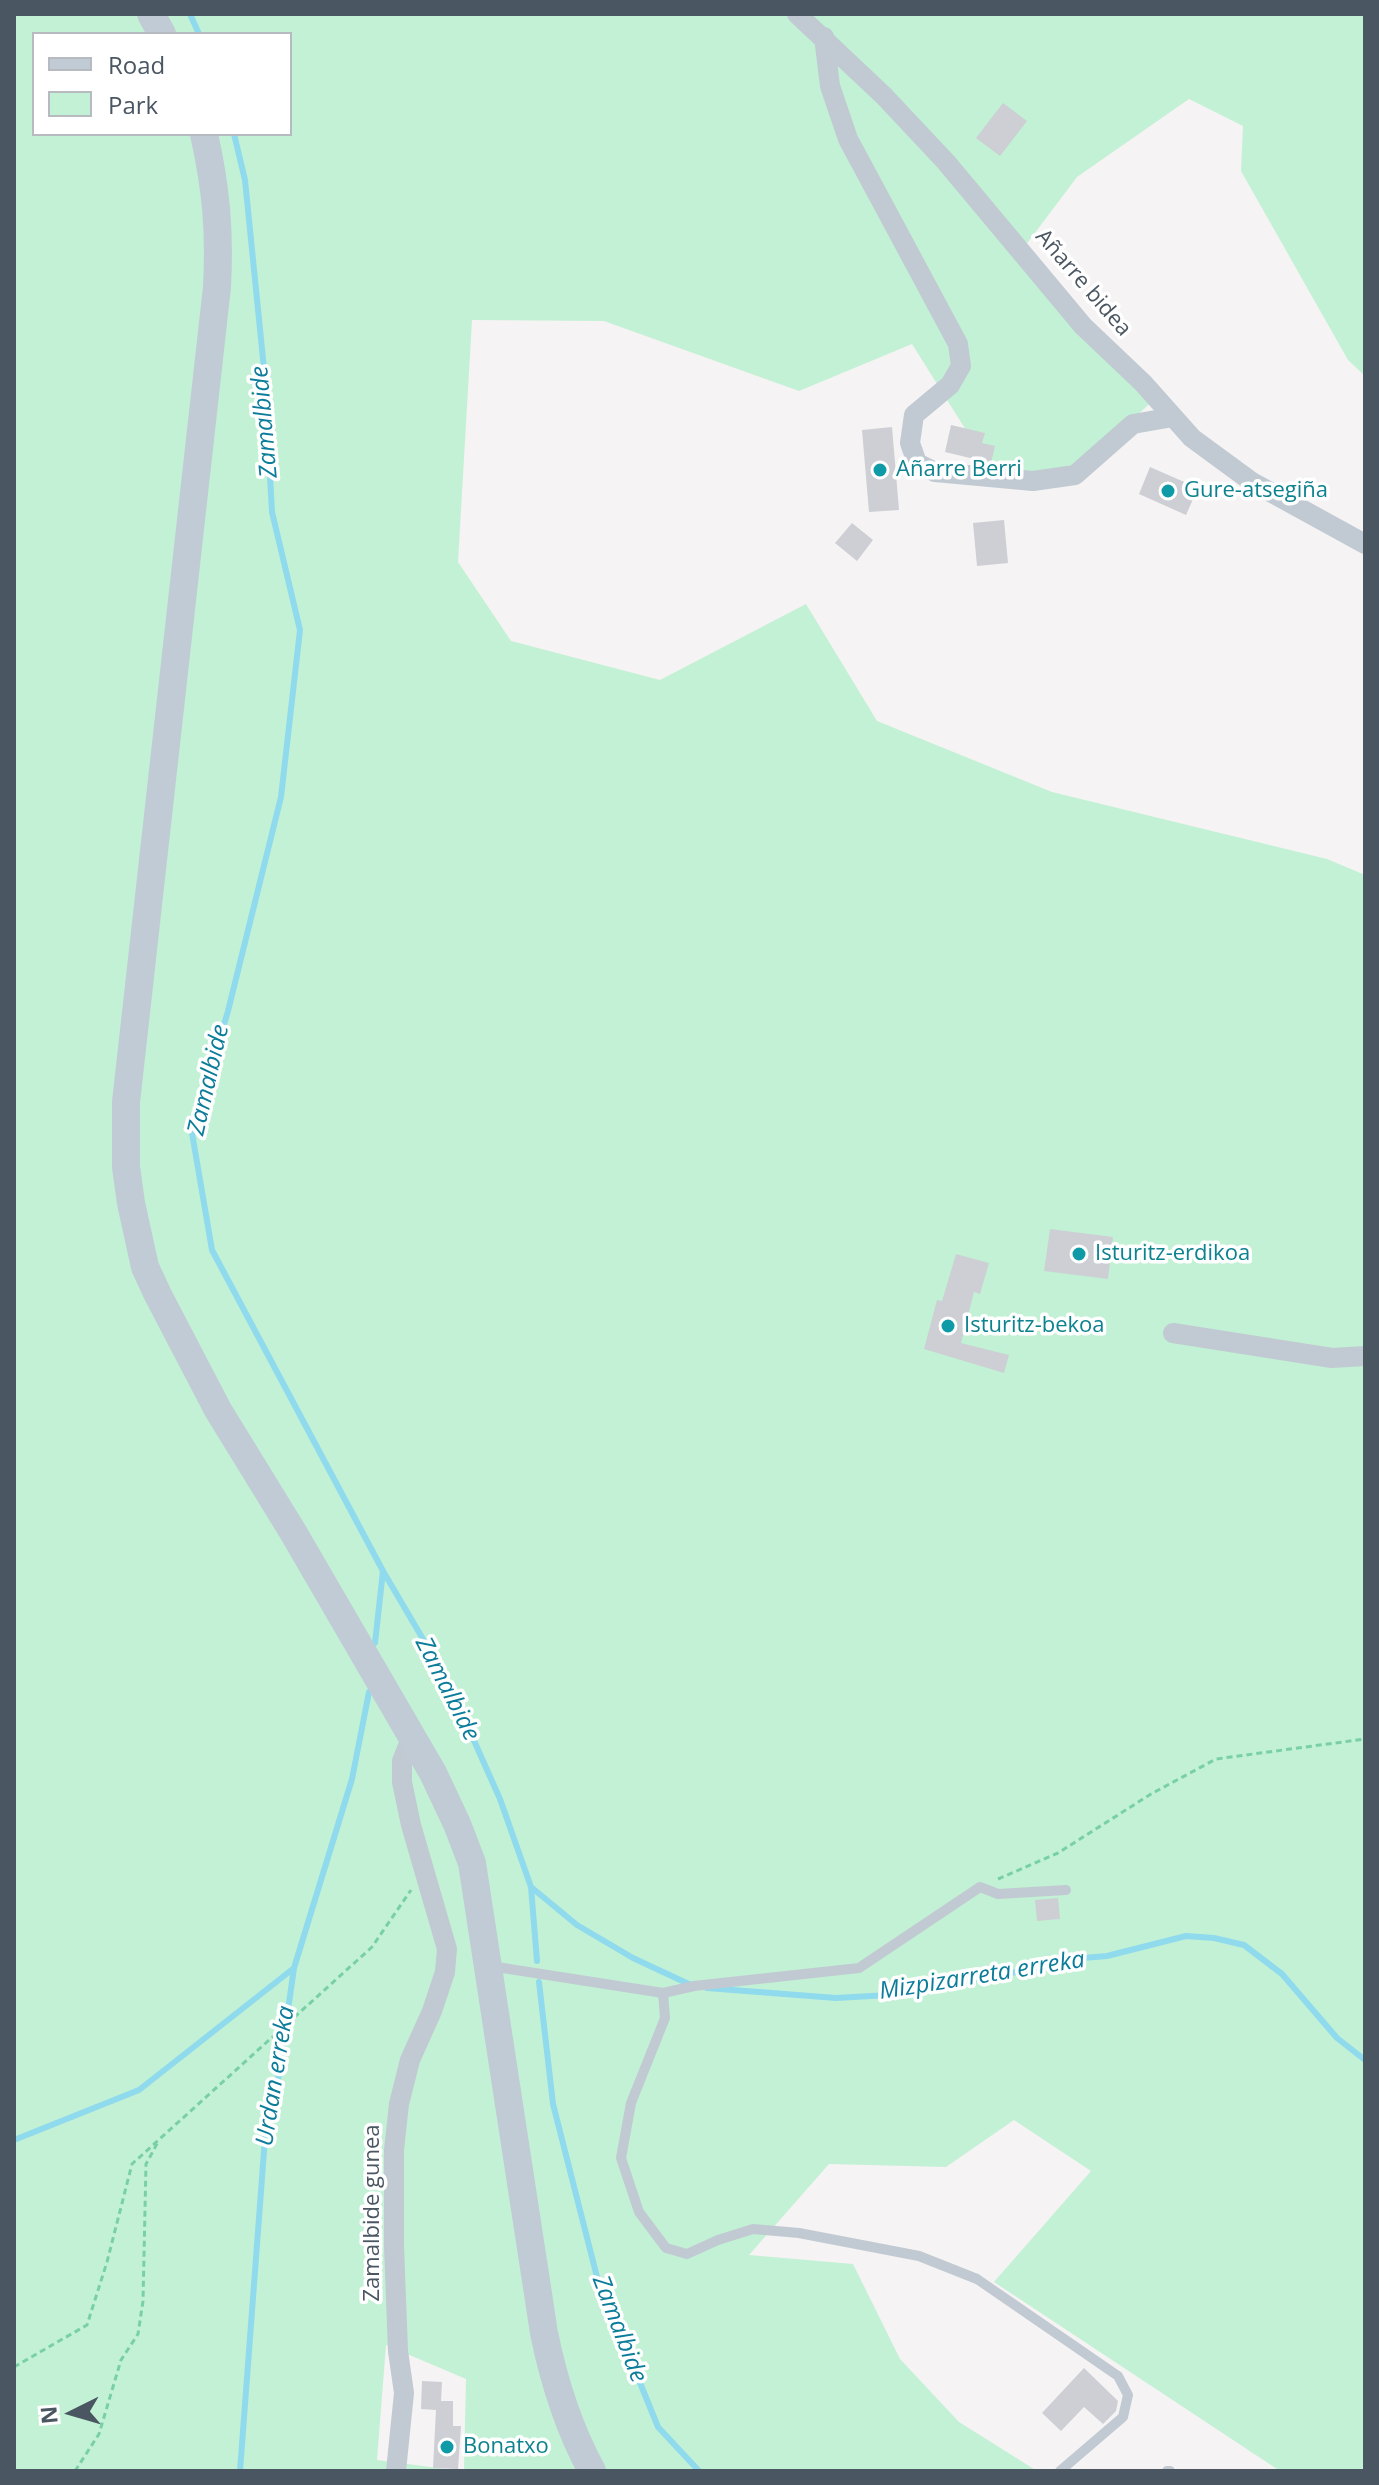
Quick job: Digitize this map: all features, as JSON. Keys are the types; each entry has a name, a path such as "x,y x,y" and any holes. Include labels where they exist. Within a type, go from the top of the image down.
{"main road":[{"path":"151,14 161,32"},
{"path":"204,136 214,181 219,235 217,287 126,1102 126,1167 131,1203 145,1267 172,1323 218,1410 412,1736 445,1799 472,1863 550,2360 569,2425 592,2471"}],"street":[{"name":"Añarre bidea","path":"797,14 884,96 946,162 1083,326 1143,383 1192,438 1252,482 1365,544"},
{"path":"824,37 830,86 848,139 958,344 961,366 950,385 914,415 910,443 917,463 935,472 1033,481 1075,475 1133,424 1173,417"},
{"path":"1173,1333 1332,1358 1365,1356"},
{"name":"Zamalbide gunea","path":"396,2471 404,2393 398,2351 394,2150 399,2104 410,2060 445,1972 447,1949 402,1782 402,1761 412,1736"}],"lane":[{"path":"489,1966 663,1993 694,1986 859,1968 980,1887 998,1894 1066,1890"},
{"path":"663,1993 665,2018 631,2103 621,2158 639,2212 666,2248 687,2254 753,2229 799,2233 919,2256 977,2279 1118,2376 1128,2395 1123,2417 1060,2471"}],"path":[{"path":"980,1887 1058,1853 1151,1794 1216,1759 1365,1739"},
{"path":"14,2367 87,2325 132,2164 372,1947 424,1870"},
{"path":"75,2471 99,2434 121,2360 138,2334 143,2301 146,2164 161,2139"}],"green space":[{"path":"14,14 1365,14 1365,376 1348,360 1241,171 1243,126 1189,99 1077,177 1025,246 1157,397 1077,470 998,481 912,344 799,391 604,321 472,320 458,562 511,641 660,680 806,604 877,721 1052,792 1327,859 1365,875 1365,2471 1280,2471 994,2282 1091,2171 1014,2120 946,2167 829,2164 749,2255 853,2264 900,2359 959,2422 1037,2471 464,2471 466,2379 386,2345 377,2460 461,2471 14,2471"}],"building":[{"path":"1003,103 1027,121 1000,156 976,138"},
{"path":"951,425 985,433 982,443 995,446 991,463 945,452"},
{"name":"Añarre Berri","path":"892,427 899,510 869,512 862,430"},
{"name":"Gure-atsegiña","path":"1150,467 1198,488 1186,515 1139,494"},
{"path":"1004,520 1008,563 977,566 973,523"},
{"path":"852,523 873,540 857,561 835,543"},
{"name":"Isturitz-erdikoa","path":"1050,1229 1113,1237 1108,1279 1044,1271"},
{"name":"Isturitz-bekoa","path":"956,1254 989,1263 980,1294 974,1292 961,1343 1009,1355 1004,1373 924,1349 937,1300 942,1301"},
{"path":"1058,1898 1060,1919 1037,1921 1035,1900"},
{"path":"1084,2368 1118,2401 1116,2411 1103,2424 1084,2407 1061,2431 1042,2413"},
{"path":"422,2381 442,2382 441,2401 453,2401 453,2426 461,2426 458,2469 433,2468 436,2410 421,2409"}],"waterway":[{"name":"Zamalbide","path":"190,14 198,32"},
{"name":"Zamalbide","path":"234,136 245,180 264,369 272,512 300,630 281,797 228,1011 192,1133 212,1250 383,1571 447,1680 500,1799 531,1887 537,1961"},
{"name":"Urdan erreka","path":"375,1643 383,1571"},
{"name":"Urdan erreka","path":"240,2471 265,2138 277,2087 294,1968 352,1779 369,1692"},
{"name":"Mizpizarreta erreka","path":"531,1887 577,1925 633,1958 693,1986"},
{"name":"Mizpizarreta erreka","path":"707,1988 836,1998 889,1995 1033,1969 1059,1960 1107,1956 1186,1936 1214,1938 1244,1945 1282,1974 1337,2038 1365,2060"},
{"path":"14,2140 139,2090 294,1968"},
{"name":"Zamalbide","path":"539,1982 553,2104 597,2277 658,2427 699,2471"}],"place":[{"name":"Añarre Berri","path":"880,470"},
{"name":"Gure-atsegiña","path":"1168,491"},
{"name":"Isturitz-erdikoa","path":"1079,1254"},
{"name":"Isturitz-bekoa","path":"948,1326"},
{"name":"Bonatxo","path":"447,2447"}]}
